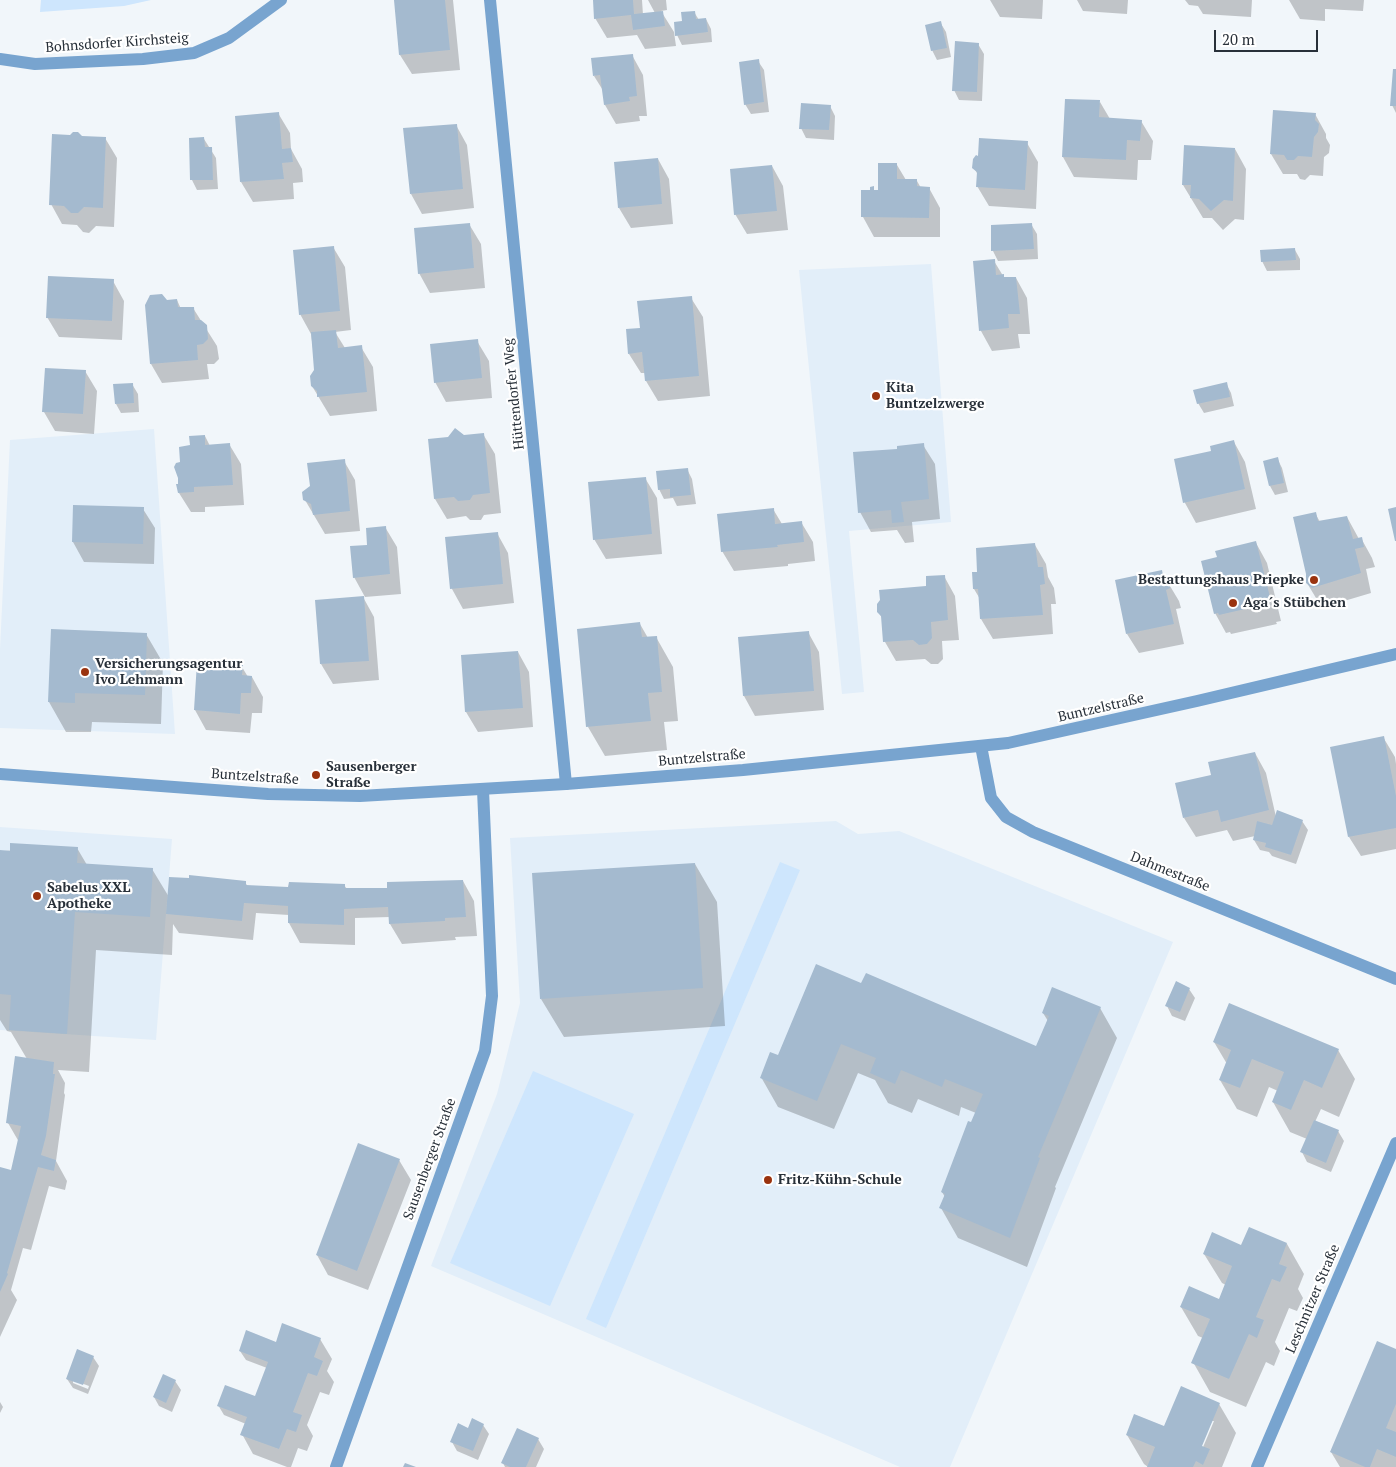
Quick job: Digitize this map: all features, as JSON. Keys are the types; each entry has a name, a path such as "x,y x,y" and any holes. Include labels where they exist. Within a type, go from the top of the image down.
{"street":[{"name":"Bohnsdorfer Kirchsteig","path":"0,59 35,64 143,59 194,53 229,38 280,0"},
{"name":"Hüttendorfer Weg","path":"490,0 566,784"},
{"name":"Buntzelstraße","path":"0,774 268,794 325,796 483,790 753,769 1008,743 1396,654"},
{"name":"Dahmestraße","path":"981,746 991,798 1006,817 1033,832 1396,979"},
{"name":"Sausenberger Straße","path":"336,1467 484,1051 492,996 483,790"},
{"name":"Leschnitzer Straße","path":"1257,1467 1396,1143"}],"shaded area":[{"path":"41,0 151,0 124,6 40,12"},
{"name":"Kita Buntzelzwerge","path":"931,264 951,522 849,531 864,692 842,694 799,270"},
{"path":"154,429 175,734 0,728 0,649 10,440"},
{"name":"Fritz-Kühn-Schule","path":"836,821 858,834 899,831 1173,942 950,1467 900,1467 431,1266 497,1094 520,1003 510,838"},
{"path":"0,827 172,839 156,1040 0,1030"},
{"path":"780,862 800,870 606,1328 586,1319"},
{"path":"533,1071 634,1114 550,1306 450,1263"}],"building":[{"path":"394,0 445,0 450,50 399,55"},
{"path":"593,0 633,0 634,14 663,11 665,26 633,30 631,15 594,19"},
{"path":"695,11 696,19 706,18 708,32 675,36 674,22 682,21 681,12"},
{"path":"941,21 947,48 931,51 925,25"},
{"path":"955,41 979,43 977,92 952,91"},
{"path":"633,54 637,96 629,97 630,101 604,105 600,75 593,76 591,58"},
{"path":"759,59 764,102 744,105 739,62"},
{"path":"1393,69 1396,69 1396,106 1390,106"},
{"path":"1065,99 1100,100 1099,117 1142,120 1140,141 1127,140 1126,160 1062,157"},
{"path":"801,103 831,105 829,130 799,129"},
{"path":"1273,110 1316,113 1315,120 1319,124 1318,132 1314,137 1312,157 1298,156 1294,160 1287,160 1284,155 1270,154"},
{"path":"279,112 282,149 291,148 293,162 282,163 284,179 240,182 235,116"},
{"path":"457,124 463,189 410,194 403,128"},
{"path":"73,132 78,132 82,136 106,137 103,208 84,207 78,213 71,213 64,206 49,205 52,134 70,135"},
{"path":"204,137 205,147 212,147 213,180 190,180 189,138"},
{"path":"979,138 1028,141 1025,190 976,187 977,172 972,168 973,159 976,155 978,156"},
{"path":"1184,145 1235,148 1233,201 1224,200 1211,211 1199,199 1190,198 1191,185 1182,185"},
{"path":"658,158 662,204 618,208 614,162"},
{"path":"878,163 897,163 897,179 917,179 917,186 930,187 929,218 861,217 861,190 870,190 870,187 874,186 874,190 878,190"},
{"path":"772,165 777,211 734,215 730,169"},
{"path":"470,223 474,268 418,274 414,228"},
{"path":"1032,223 1034,249 991,251 991,225"},
{"path":"334,246 340,311 299,315 293,250"},
{"path":"1295,248 1296,260 1261,262 1260,250"},
{"path":"995,259 996,275 1004,274 1004,277 1016,277 1020,314 1008,314 1009,328 979,331 973,261"},
{"path":"48,276 114,279 112,321 46,318"},
{"path":"162,294 167,300 177,299 178,307 194,307 195,320 201,320 207,325 208,339 203,344 197,345 198,360 150,364 145,305 150,295"},
{"path":"692,296 699,376 645,381 642,352 628,354 626,329 640,328 637,301"},
{"path":"336,330 338,348 362,345 367,392 317,397 317,391 311,386 310,376 314,370 311,332"},
{"path":"478,339 482,378 434,383 430,344"},
{"path":"45,368 86,370 83,414 42,412"},
{"path":"1227,382 1230,397 1197,404 1193,390"},
{"path":"133,383 134,403 115,404 113,384"},
{"path":"455,428 464,435 484,433 490,493 473,495 470,500 458,501 454,497 434,499 428,439 448,437"},
{"path":"205,435 205,445 230,443 233,485 194,487 194,492 178,493 176,484 178,484 178,478 174,467 176,463 180,462 179,447 190,445 189,436"},
{"path":"1234,440 1245,489 1183,503 1174,459 1211,451 1210,446"},
{"path":"924,443 929,499 901,502 904,522 892,523 891,510 858,513 853,452 897,449 897,446"},
{"path":"1278,457 1284,483 1269,486 1263,461"},
{"path":"345,459 350,511 313,515 311,504 303,500 302,492 310,486 307,463"},
{"path":"688,468 691,495 670,497 670,489 658,490 656,471"},
{"path":"646,477 652,534 593,540 588,482"},
{"path":"73,505 144,507 143,544 72,542"},
{"path":"1396,507 1396,541 1395,541 1388,509"},
{"path":"774,508 775,524 802,521 804,542 777,545 778,547 721,552 717,514"},
{"path":"1316,512 1318,521 1347,516 1353,539 1362,537 1364,547 1355,549 1361,573 1312,588 1306,583 1306,574 1293,517"},
{"path":"386,526 390,574 353,578 350,546 367,545 366,528"},
{"path":"498,532 503,584 450,589 445,537"},
{"path":"1256,541 1271,601 1266,602 1267,604 1219,615 1218,613 1214,614 1201,561 1217,557 1215,551"},
{"path":"1035,543 1038,567 1043,567 1045,584 1040,585 1043,615 980,619 978,589 973,589 972,572 977,572 976,548"},
{"path":"1162,570 1164,581 1169,580 1170,588 1166,590 1174,624 1126,634 1115,580"},
{"path":"945,575 948,620 931,622 932,638 927,644 919,645 913,640 883,642 881,616 877,612 877,604 880,600 879,590 926,586 926,576"},
{"path":"364,596 369,661 320,664 315,600"},
{"path":"640,622 642,637 657,636 662,692 648,693 651,721 586,727 577,629"},
{"path":"51,629 147,633 145,695 75,693 75,703 48,702"},
{"path":"809,631 814,691 743,696 738,637"},
{"path":"518,651 523,708 465,712 461,655"},
{"path":"197,662 243,665 242,675 252,676 251,693 241,693 240,714 194,710"},
{"path":"1384,736 1396,796 1396,828 1348,837 1330,747"},
{"path":"1255,752 1269,810 1221,822 1218,810 1183,818 1175,783 1211,775 1208,762"},
{"path":"1277,810 1303,820 1291,855 1265,847 1266,843 1253,840 1257,821 1272,825"},
{"path":"10,843 78,847 77,863 153,868 150,917 75,912 67,1034 9,1030 11,995 0,994 0,850 10,851"},
{"path":"695,863 703,988 540,999 532,873"},
{"path":"189,875 246,881 246,885 288,887 289,882 345,884 345,888 387,888 387,882 463,880 466,917 445,918 445,921 389,924 388,907 344,909 344,925 288,923 288,906 244,903 242,921 166,914 169,877 189,878"},
{"path":"816,964 861,983 866,973 1036,1046 1049,1016 1042,1013 1052,987 1101,1007 1038,1157 1040,1158 1010,1238 939,1208 945,1194 941,1192 968,1121 971,1122 983,1094 945,1079 942,1087 901,1070 895,1084 870,1073 876,1058 841,1044 817,1101 760,1078 770,1052 778,1055"},
{"path":"1176,981 1190,988 1180,1012 1165,1006"},
{"path":"1229,1003 1339,1049 1322,1088 1304,1080 1291,1110 1272,1102 1284,1072 1252,1059 1240,1088 1219,1080 1231,1050 1213,1042"},
{"path":"15,1056 54,1062 53,1074 55,1074 46,1136 41,1155 56,1160 54,1171 38,1167 8,1274 0,1292 0,1167 11,1170 21,1126 6,1123"},
{"path":"1314,1120 1339,1130 1326,1163 1300,1152"},
{"path":"358,1143 400,1159 357,1271 316,1255"},
{"path":"1249,1227 1287,1243 1279,1264 1287,1267 1280,1282 1272,1279 1256,1317 1264,1320 1257,1338 1249,1334 1229,1379 1191,1363 1210,1319 1180,1307 1189,1286 1219,1299 1232,1266 1203,1254 1212,1232 1241,1245"},
{"path":"282,1323 321,1338 314,1357 323,1361 317,1376 308,1373 293,1412 302,1415 296,1432 287,1429 279,1449 240,1435 247,1417 217,1406 225,1385 255,1396 268,1362 239,1351 246,1330 276,1342"},
{"path":"1377,1341 1396,1349 1396,1404 1386,1428 1396,1432 1396,1457 1377,1449 1370,1467 1365,1467 1330,1452"},
{"path":"77,1349 94,1356 83,1385 66,1379"},
{"path":"163,1374 176,1380 166,1403 153,1397"},
{"path":"1181,1386 1220,1403 1202,1446 1210,1449 1203,1465 1196,1461 1193,1467 1147,1467 1155,1447 1126,1435 1134,1414 1164,1426"},
{"path":"472,1418 484,1424 473,1451 450,1442 458,1423 468,1428"},
{"path":"517,1428 539,1438 526,1467 510,1467 501,1463"},
{"path":"405,1463 416,1467 403,1467"}],"place":[{"name":"Kita Buntzelzwerge","path":"876,396"},
{"name":"Bestattungshaus Priepke","path":"1314,580"},
{"name":"Aga´s Stübchen","path":"1233,603"},
{"name":"Versicherungsagentur Ivo Lehmann","path":"85,672"},
{"name":"Sausenberger Straße","path":"316,775"},
{"name":"Sabelus XXL Apotheke","path":"37,896"},
{"name":"Fritz-Kühn-Schule","path":"768,1180"}]}
